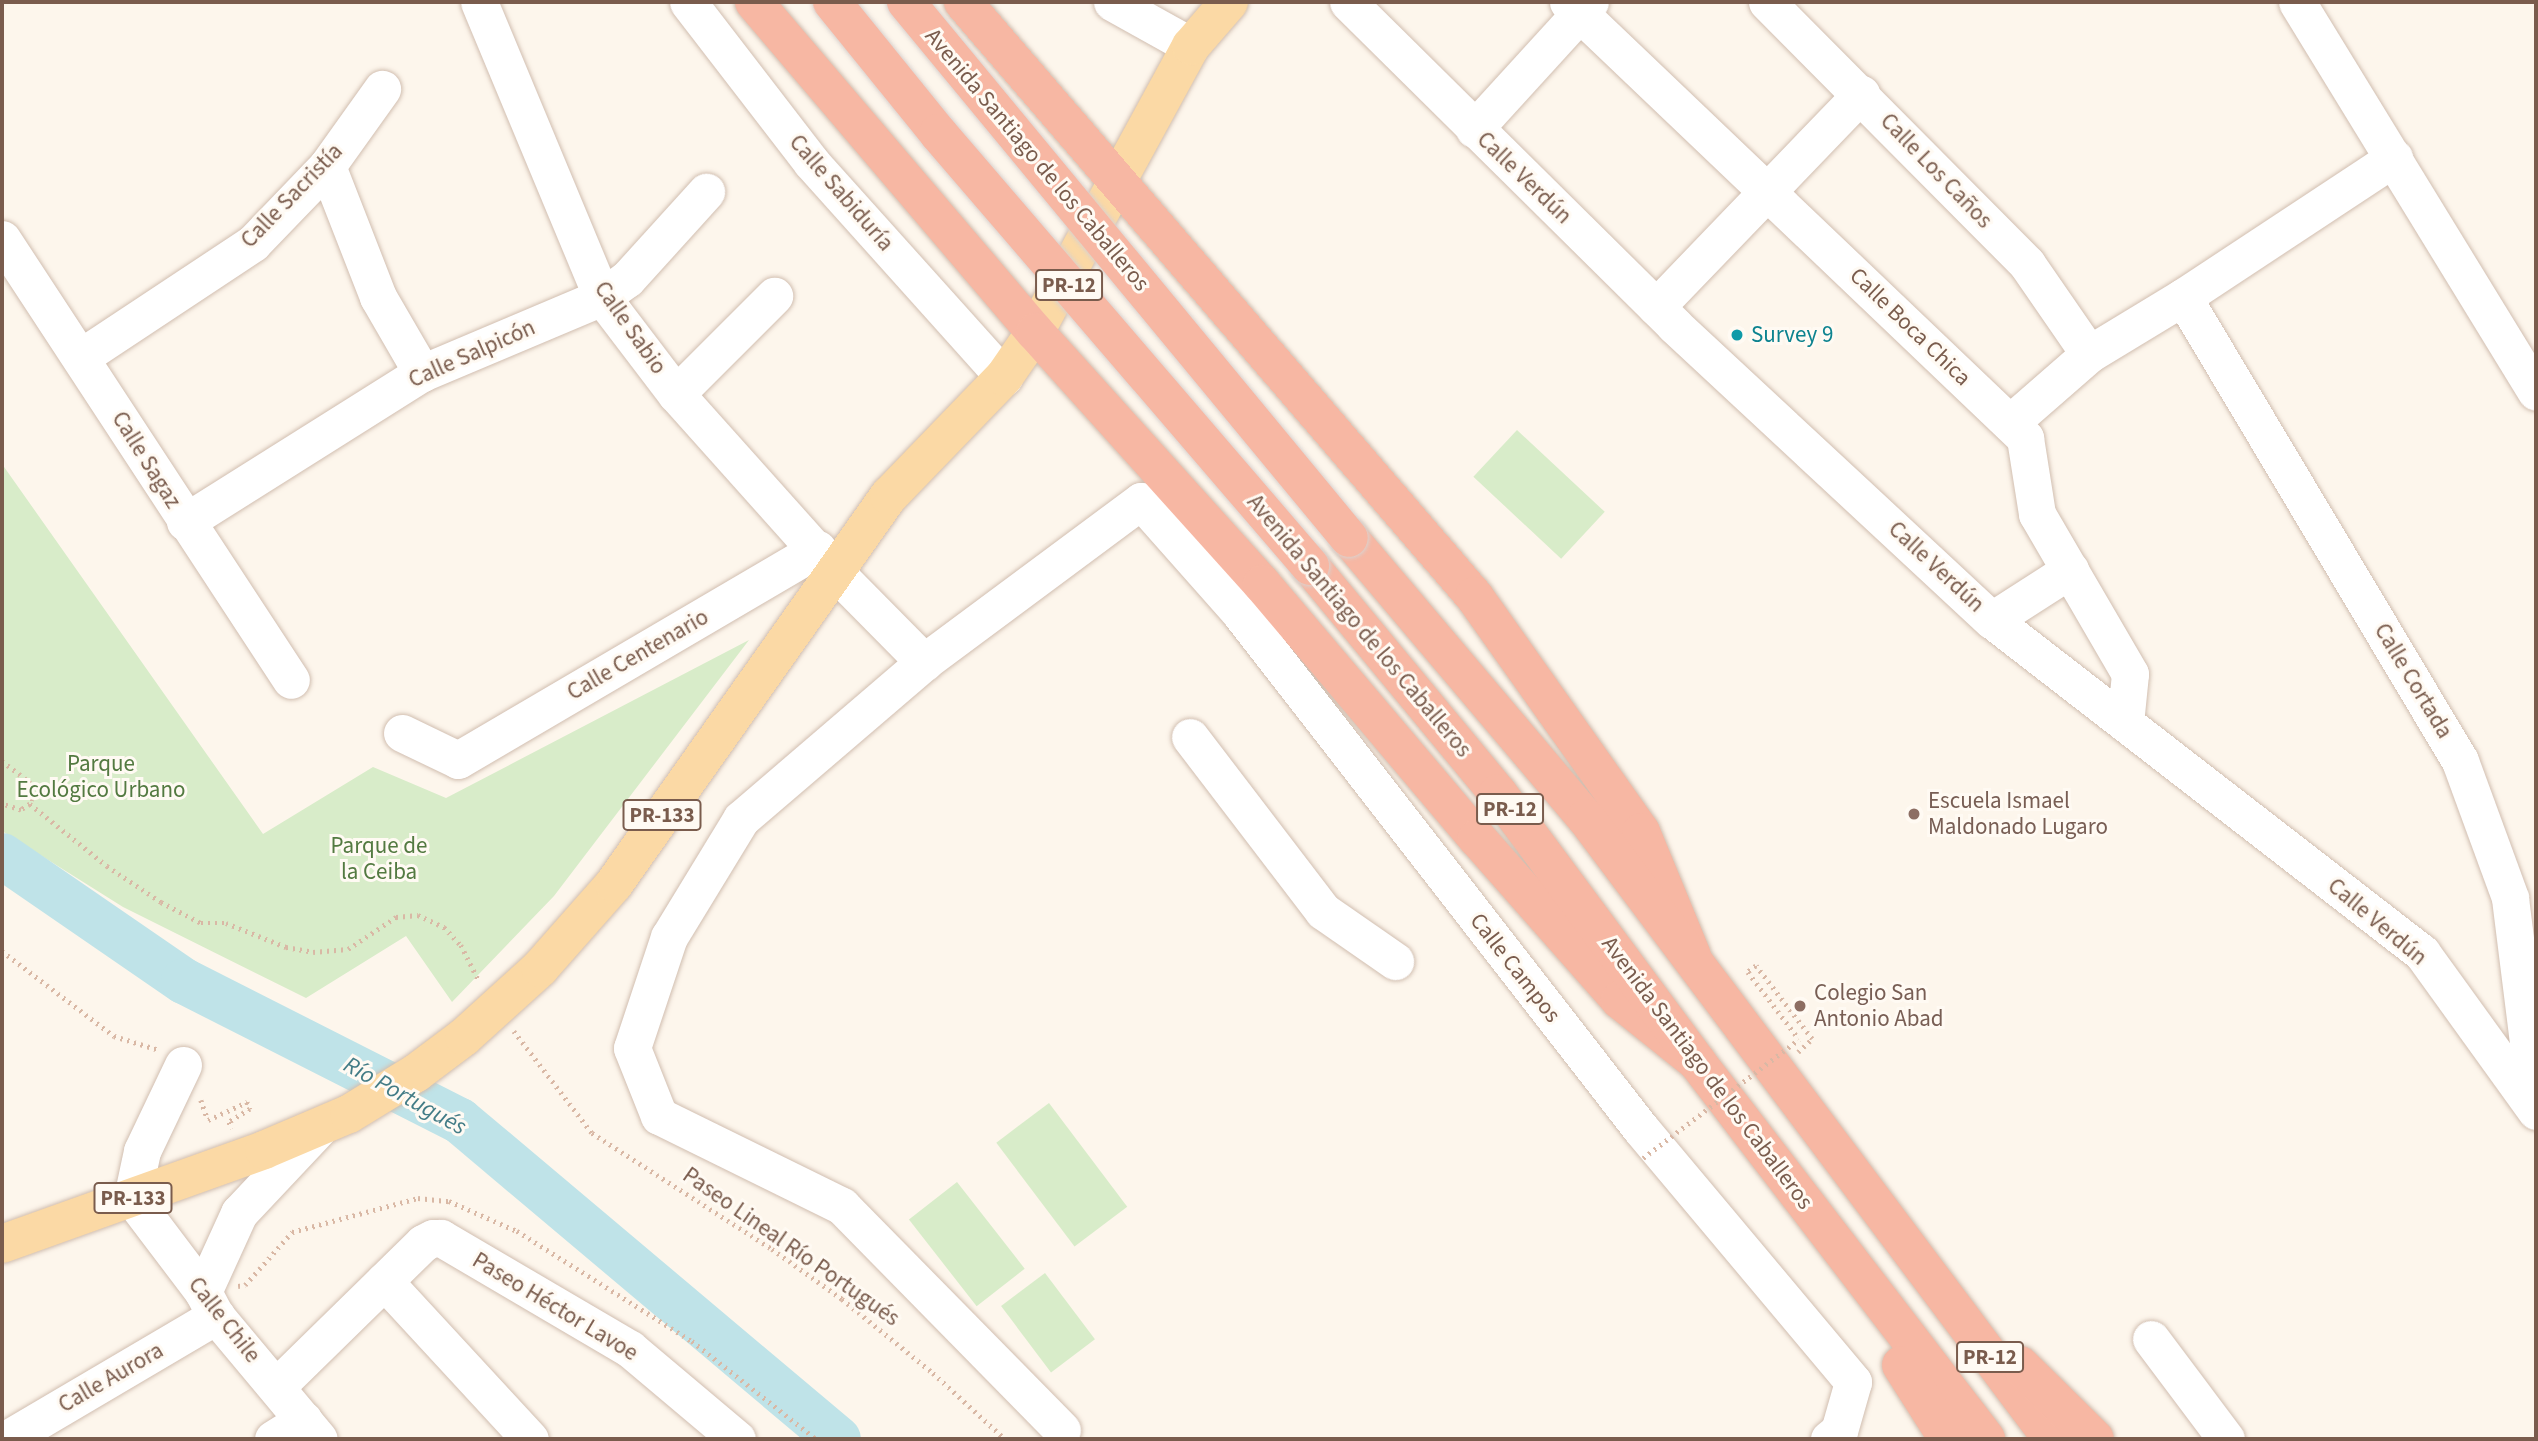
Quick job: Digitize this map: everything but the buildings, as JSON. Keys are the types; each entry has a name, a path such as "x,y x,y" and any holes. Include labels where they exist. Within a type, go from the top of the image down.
{"highway":[{"path":"754,2 1035,332 1262,584 1477,838 1620,1000 1697,1062"},
{"name":"Avenida Santiago de los Caballeros","path":"832,2 938,132 1310,566 1498,793 1697,1062 1986,1439"},
{"name":"Avenida Santiago de los Caballeros","path":"906,2 1349,538 1586,818 2052,1439"},
{"path":"963,2 1118,178 1474,596 1641,832 1692,956"},
{"path":"1929,1276 2095,1439"},
{"path":"1864,1280 1902,1368 1948,1439"}],"main road":[{"name":"PR-133","path":"2,1244 255,1152 349,1114 416,1073 464,1037 540,968 614,884 826,560 1004,377 1035,332 1191,47 1229,2"}],"street":[{"name":"Calle Sabio","path":"479,2 602,297 676,394 826,560 924,662"},
{"name":"Calle Sabiduría","path":"688,2 811,162 1004,377"},
{"path":"1112,2 1191,47"},
{"name":"Calle Verdún","path":"1348,2 1656,307 1992,620 2422,953 2536,1108"},
{"name":"Calle Los Caños","path":"1767,2 2027,264 2089,354"},
{"path":"2297,2 2536,392"},
{"path":"1474,129 1579,6"},
{"name":"Calle Boca Chica","path":"1579,6 2025,438 2037,514 2130,674 2125,723"},
{"name":"Calle Sacristía","path":"81,357 253,243 327,166 382,89"},
{"path":"1656,307 1861,94"},
{"path":"2010,423 2089,354 2183,297 2394,158"},
{"path":"327,166 378,297 422,373"},
{"name":"Calle Salpicón","path":"185,522 422,373 602,297 627,279 706,192"},
{"name":"Calle Sagaz","path":"2,239 291,680"},
{"path":"676,394 774,296"},
{"name":"Calle Cortada","path":"2183,297 2460,761 2510,898 2536,1108"},
{"name":"Calle Campos","path":"924,662 1141,501 1240,613 1641,1129 1853,1382 1839,1431 1829,1439"},
{"name":"Calle Centenario","path":"402,733 458,760 826,560"},
{"path":"1992,620 2070,570"},
{"path":"924,662 741,820 669,937 632,1048 659,1116 842,1206 1062,1430"},
{"path":"1190,737 1323,911 1395,961"},
{"path":"132,1198 142,1151 183,1065"},
{"path":"209,1304 239,1213 321,1126"},
{"name":"Calle Chile","path":"132,1198 209,1304 311,1430"},
{"name":"Paseo Héctor Lavoe","path":"384,1281 433,1238 441,1238 630,1349 737,1439"},
{"path":"277,1386 384,1281 530,1439"},
{"name":"Calle Aurora","path":"7,1439 209,1304"},
{"path":"2151,1339 2226,1439"},
{"path":"273,1439 311,1430"}],"path":[{"path":"2,761 29,781 33,792 30,804 22,810 2,804"},
{"name":"Paseo Lineal Río Portugués","path":"30,804 107,866 161,902 201,923 226,923 286,947 313,952 348,948 396,917 418,915 443,926 461,945 473,971 496,1008 592,1133 772,1249 842,1299 933,1373 1005,1439"},
{"path":"2,951 114,1036 173,1055 183,1065 197,1090 208,1120 247,1102 250,1109 229,1122 255,1152"},
{"path":"1643,1158 1799,1039 1748,972 1756,966 1812,1039"}],"green space":[{"path":"1517,430 1605,512 1561,559 1473,477"},
{"path":"2,464 263,834 373,767 446,798 749,640 554,896 452,1002 406,936 306,998 123,907 2,831"},
{"path":"1049,1103 1127,1207 1075,1247 996,1143"},
{"path":"957,1182 1025,1269 977,1306 909,1220"},
{"path":"1045,1273 1095,1339 1051,1372 1001,1306"}],"waterway":[{"name":"Río Portugués","path":"2,856 184,981 460,1121 838,1439"}],"place":[{"name":"Survey 9","path":"1737,335"},
{"name":"Escuela Ismael Maldonado Lugaro","path":"1914,814"},
{"name":"Colegio San Antonio Abad","path":"1800,1006"}],"park label":[{"name":"Parque Ecológico Urbano","path":"101,777"},
{"name":"Parque de la Ceiba","path":"379,859"}]}
